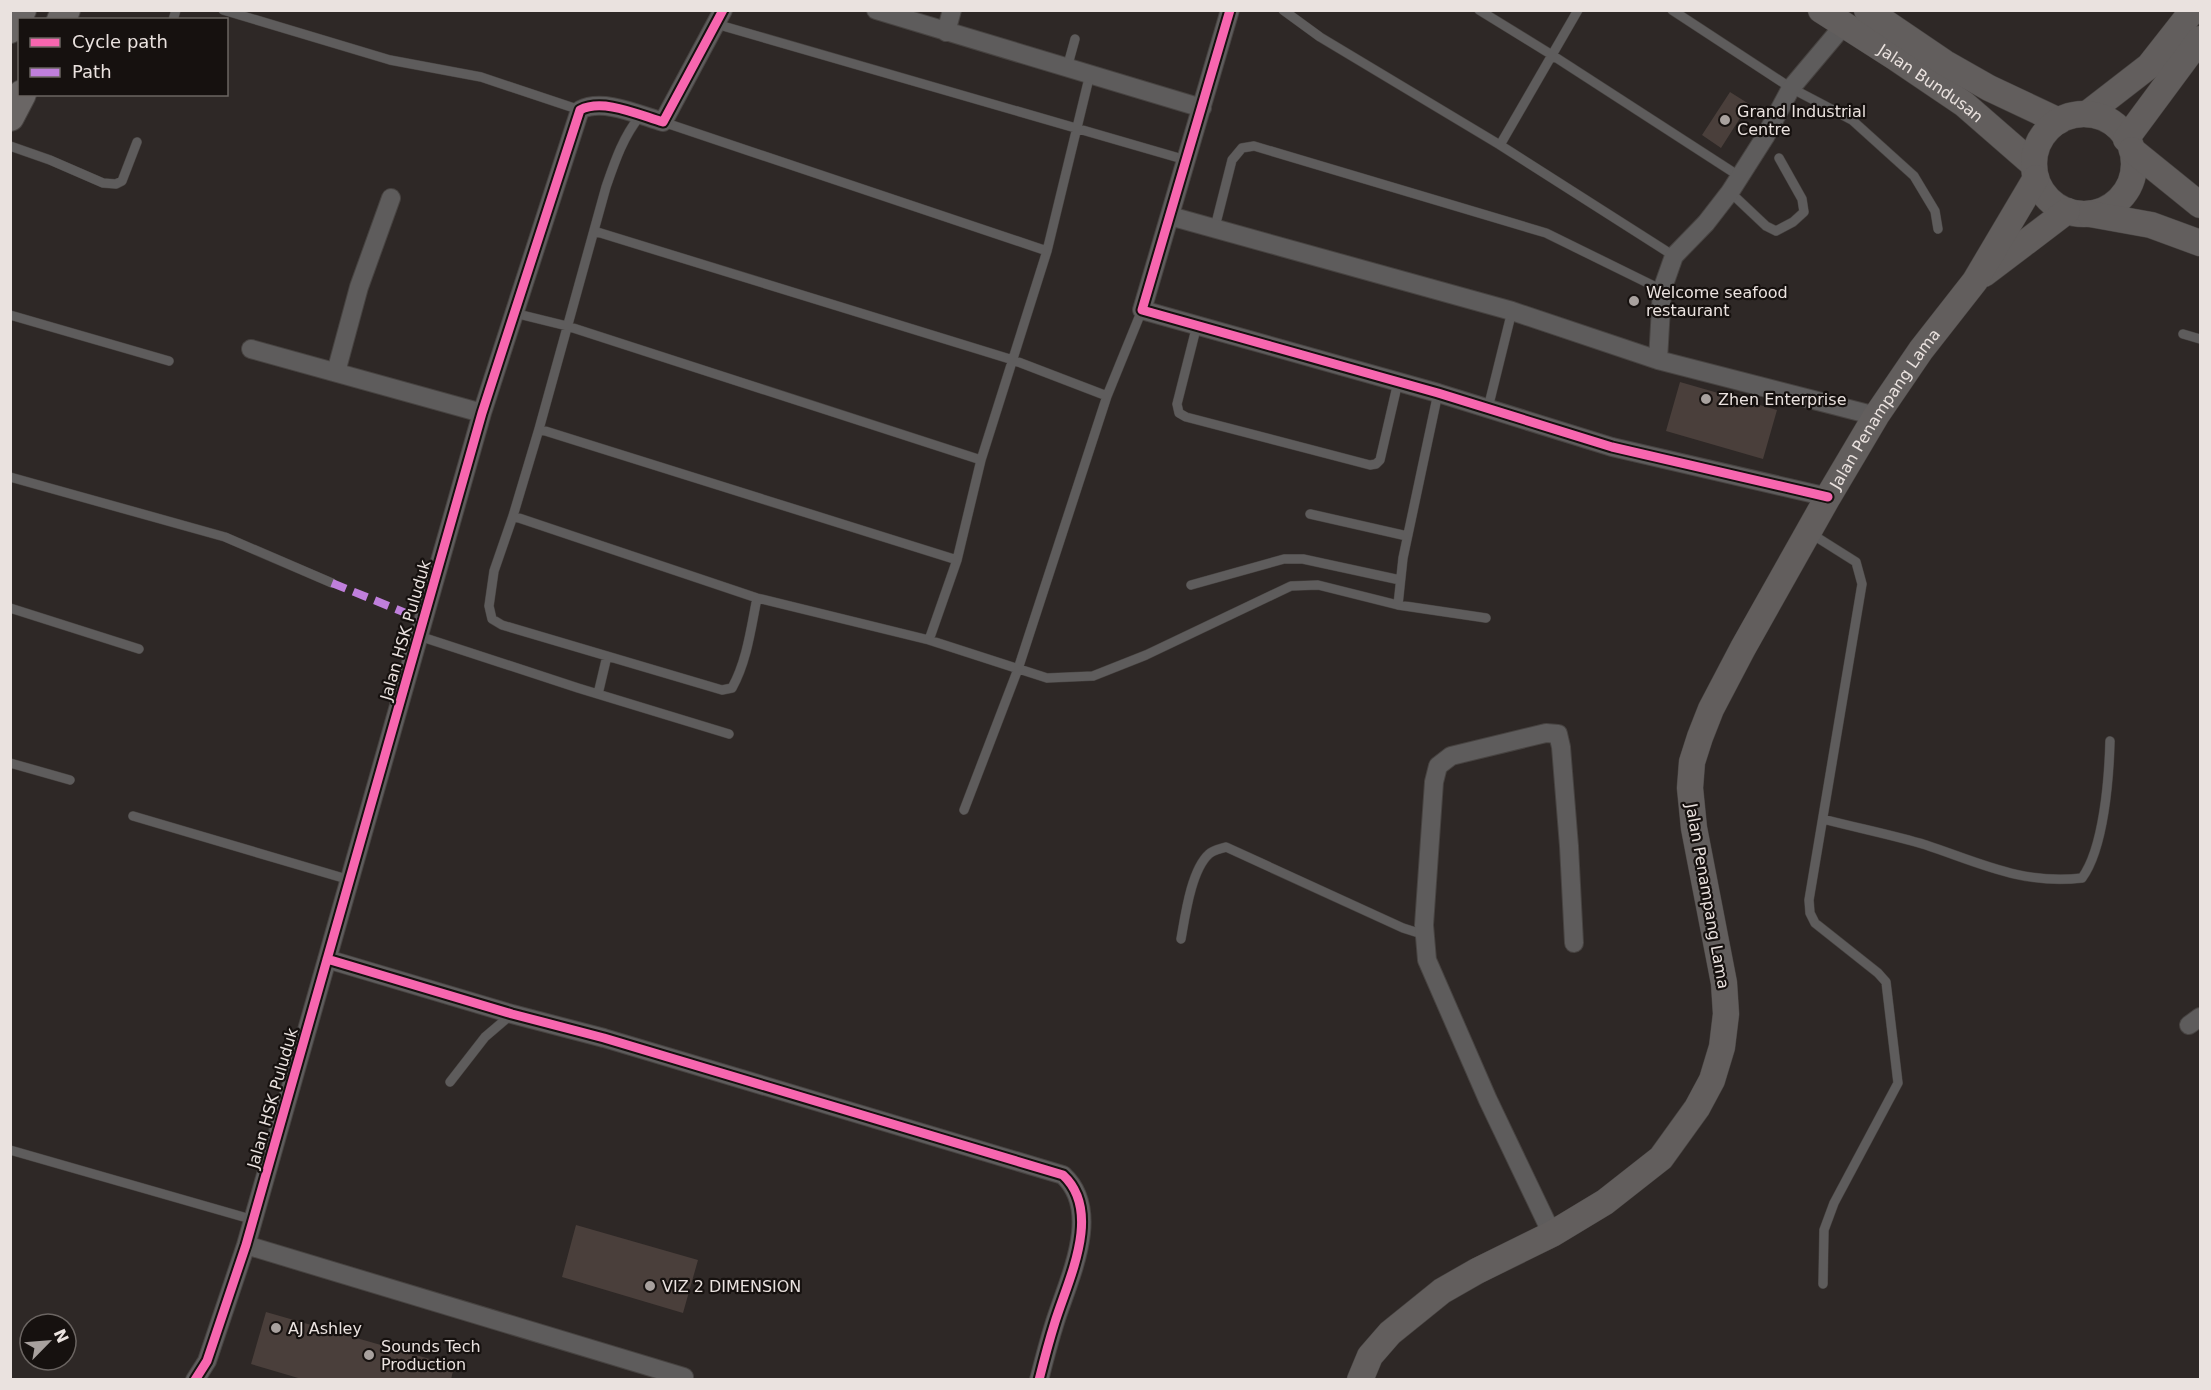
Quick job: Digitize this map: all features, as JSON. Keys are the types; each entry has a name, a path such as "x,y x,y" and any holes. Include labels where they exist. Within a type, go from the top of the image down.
{"main road":[{"path":"10,29 22,10"},
{"name":"Jalan Bundusan","path":"1821,10 1964,104 2035,171"},
{"name":"Jalan Bundusan","path":"1867,10 1945,63 1989,88 2059,121"},
{"path":"2087,114 2149,66 2193,10"},
{"path":"2078,212 2103,210 2126,192 2132,179 2134,164 2129,144 2200,39"},
{"path":"10,117 21,96"},
{"path":"2200,205 2129,144 2116,126 2103,118 2087,114 2073,115 2059,121 2040,139 2035,152 2035,171 2042,192 2053,204 2078,212 2151,225 2200,243"},
{"name":"Jalan Penampang Lama","path":"1360,1380 1370,1356 1390,1333 1442,1291 1552,1234 1605,1202 1661,1158 1698,1108 1712,1080 1722,1047 1726,1014 1725,983 1694,828 1690,788 1692,762 1711,709 1808,531 1876,416 1921,350 1975,281 2035,171"},
{"name":"Jalan Penampang Lama","path":"1975,281 2078,212"}],"street":[{"path":"876,10 1202,108"},
{"path":"946,32 952,10"},
{"path":"1230,10 1142,310 1438,393 1612,447 1828,497"},
{"path":"580,110 590,105 602,105 663,123 719,17"},
{"path":"1659,360 1662,290 1674,256 1706,224 1765,137 1791,88 1844,25"},
{"name":"Jalan HSK Puluduk","path":"195,1380 207,1361 254,1220 482,412 580,110"},
{"path":"336,372 359,287 391,198"},
{"path":"1170,216 1512,311 1659,360 1876,416"},
{"path":"251,349 482,412"},
{"path":"1552,1234 1488,1100 1427,960 1424,925 1434,782 1438,766 1452,756 1546,733 1558,734 1569,846 1574,943"},
{"path":"327,959 512,1014 604,1038 1063,1175 1071,1182 1077,1196 1082,1222 1079,1249 1054,1323 1039,1380"},
{"path":"246,1245 684,1377"}],"lane":[{"path":"222,10 390,60 481,77 580,110"},
{"path":"1283,10 1320,37 1500,145 1674,256"},
{"path":"1479,10 1552,55 1735,184 1766,226 1776,231 1793,222 1804,212 1802,199 1779,158"},
{"path":"1500,145 1578,10"},
{"path":"1672,10 1791,88 1852,120 1914,176 1935,211 1938,230"},
{"path":"719,17 1186,160"},
{"path":"1067,68 1076,39"},
{"path":"929,640 957,560 981,460 1047,250 1090,74"},
{"path":"640,116 630,128 620,148 594,231 539,429 494,571 489,606 492,619 502,625 722,690 732,688 738,678 749,640 757,598"},
{"path":"663,123 1047,250"},
{"path":"10,146 103,183 116,184 123,181 137,141"},
{"path":"1215,227 1232,160 1242,148 1254,146 1546,232 1662,290"},
{"path":"594,231 1013,360 1107,396"},
{"path":"964,810 1018,669 1107,396 1142,310"},
{"path":"1488,408 1512,311"},
{"path":"514,313 567,326 981,460"},
{"path":"10,315 170,361"},
{"path":"1197,325 1177,404 1179,414 1186,417 1371,465 1380,460 1398,382"},
{"path":"2183,334 2200,339"},
{"path":"1398,605 1407,536 1438,393"},
{"path":"539,429 957,560"},
{"path":"10,477 225,537 332,583"},
{"path":"1310,514 1407,536"},
{"path":"513,516 757,598 929,640 1047,678 1093,676 1146,655 1291,586 1318,585 1398,605 1486,618"},
{"path":"1808,531 1856,562 1862,584 1809,900 1810,913 1815,922 1878,972 1886,982 1898,1083 1834,1203 1827,1221 1824,1230 1823,1284"},
{"path":"1191,585 1284,559 1303,559 1400,580"},
{"path":"10,608 139,649"},
{"path":"419,636 729,734"},
{"path":"598,694 607,656"},
{"path":"1823,819 1925,845 1999,872 2038,878 2068,880 2082,878 2090,867 2100,826 2109,775 2110,741"},
{"path":"10,763 70,780"},
{"path":"133,816 350,879"},
{"path":"1181,939 1187,900 1202,864 1209,854 1226,847 1425,936"},
{"path":"450,1082 485,1037 512,1014"},
{"path":"10,1150 254,1220"}],"building":[{"name":"Grand Industrial Centre","path":"1730,92 1749,104 1721,148 1702,135"},
{"path":"1680,382 1777,410 1763,459 1666,431"},
{"path":"576,1225 698,1260 683,1313 562,1277"},
{"path":"266,1312 454,1366 451,1380 305,1380 251,1364"}],"marked path":[{"path":"332,583 423,620"}],"cycle path":[{"path":"195,1380 207,1361 246,1245 482,413 580,110 589,107 610,107 663,122 723,10"},
{"path":"1230,10 1142,310 1438,393 1612,447 1828,497"},
{"path":"327,959 512,1014 604,1038 1063,1175 1075,1190 1080,1208 1079,1247 1039,1380"}],"place":[{"name":"Grand Industrial Centre","path":"1725,120"},
{"name":"Welcome seafood restaurant","path":"1634,301"},
{"name":"Zhen Enterprise","path":"1706,399"},
{"name":"VIZ 2 DIMENSION","path":"650,1286"},
{"name":"AJ Ashley","path":"276,1328"},
{"name":"Sounds Tech Production","path":"369,1355"}]}
